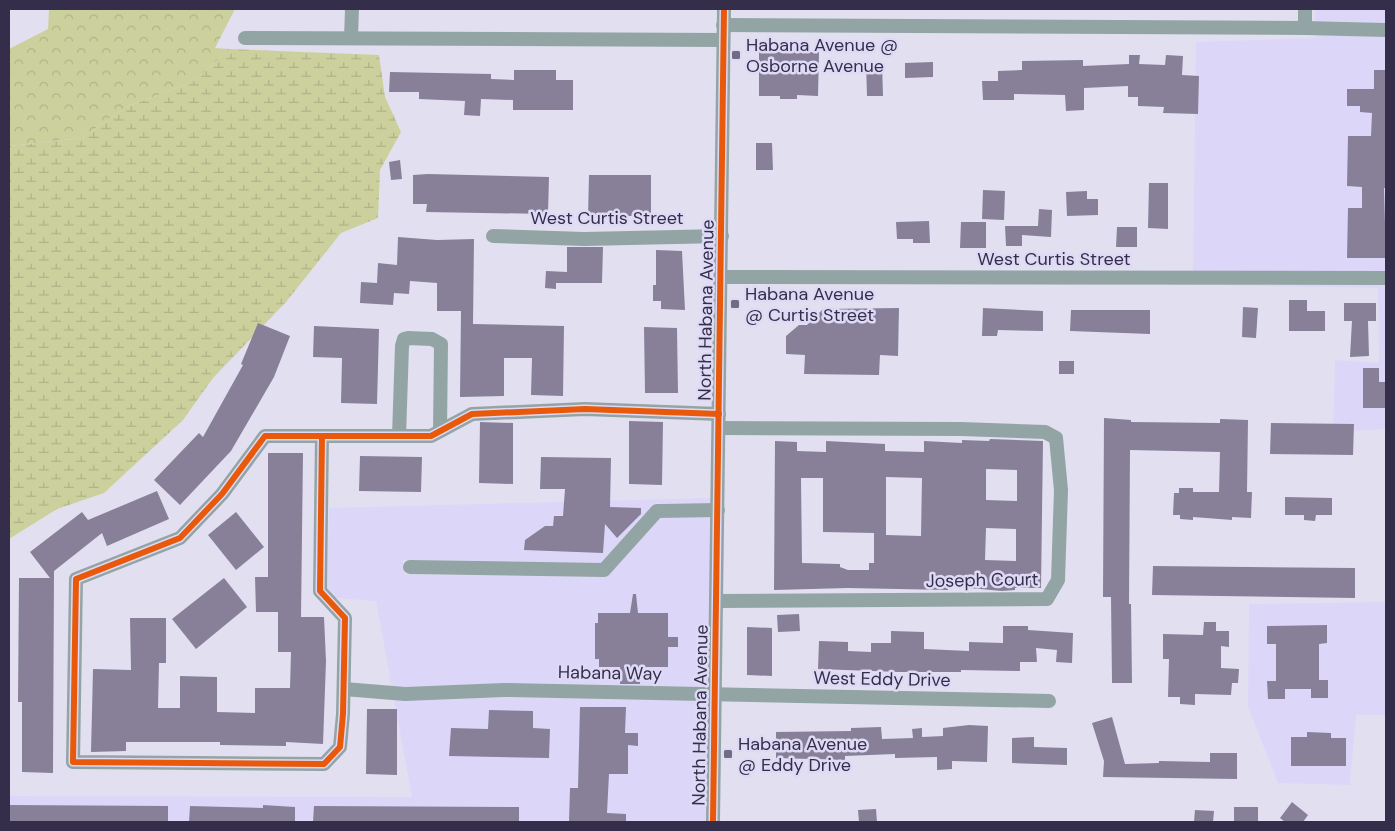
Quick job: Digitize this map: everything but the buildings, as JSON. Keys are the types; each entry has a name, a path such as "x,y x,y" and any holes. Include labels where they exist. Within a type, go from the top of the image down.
{"street":[{"path":"351,38 352,9"},
{"name":"North Habana Avenue","path":"713,822 724,9"},
{"path":"1305,9 1305,28"},
{"path":"723,25 1386,30"},
{"path":"245,38 723,40"},
{"name":"West Curtis Street","path":"493,236 584,239 722,236"},
{"name":"West Curtis Street","path":"721,277 1386,278"},
{"path":"399,436 402,346 404,340 408,338 432,340 441,344 440,431"},
{"path":"322,436 320,591 345,618 344,689 340,748 324,764 73,762 76,579 180,538 222,494 265,436 322,436 399,436 431,436 472,414 585,409 719,421"},
{"name":"Joseph Court","path":"716,601 1047,599 1058,580 1061,490 1056,438 1045,432 719,421"},
{"path":"410,567 604,570 657,510 718,510"},
{"name":"Habana Way","path":"344,689 405,694 504,690 715,694"},
{"name":"West Eddy Drive","path":"715,694 1049,701"}],"shaded area":[{"path":"1315,9 1386,9 1386,23 1315,21"},
{"path":"1316,35 1386,37 1386,271 1193,271 1196,42 1316,38"},
{"path":"1204,285 1386,285 1386,429 1333,432 1335,360 1379,363 1378,288"},
{"path":"712,498 712,503 657,503 652,506 601,563 403,560 404,574 604,577 608,575 659,518 712,517 708,687 510,683 399,687 399,701 504,697 708,701 707,822 9,822 9,796 412,797 376,601 336,598 327,589 329,508"},
{"path":"1386,602 1386,715 1356,715 1350,785 1278,783 1248,707 1249,604"}],"green space":[{"path":"49,9 235,9 215,48 230,49 193,82 126,107 82,138 9,146 9,49 48,29"},
{"path":"230,49 379,55 385,97 401,132 380,170 378,218 341,233 286,302 213,378 183,420 104,493 57,509 9,539 9,146 82,138 126,107 193,82"}],"cycle path":[{"path":"713,822 724,9"},
{"path":"322,436 320,591 345,618 343,714 340,747 324,764 73,762 76,579 180,538 222,494 265,436 431,436 472,414 585,409 719,414"}],"place":[{"name":"Habana Avenue @ Osborne Avenue","path":"736,55"},
{"name":"Habana Avenue @ Curtis Street","path":"735,304"},
{"name":"Habana Avenue @ Eddy Drive","path":"728,754"}]}
